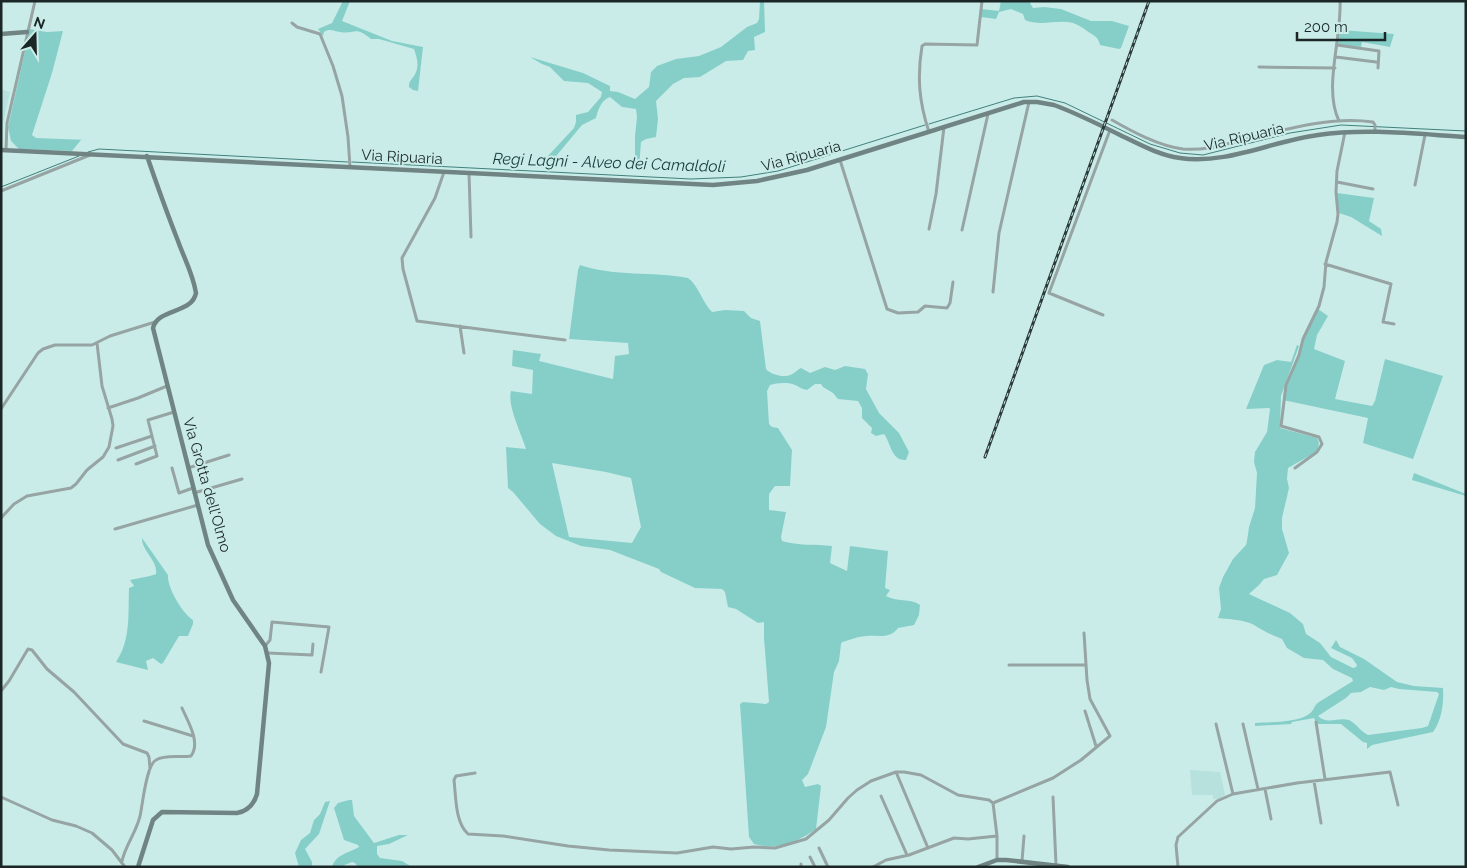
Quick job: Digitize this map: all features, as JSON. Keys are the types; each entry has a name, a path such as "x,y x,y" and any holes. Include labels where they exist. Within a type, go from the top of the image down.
{"street":[{"path":"3,150 7,122 34,1"},
{"path":"928,131 918,81 922,46 937,43 977,45 982,1"},
{"path":"1339,121 1332,101 1340,20 1340,1"},
{"path":"292,22 297,27 320,34 324,42 342,96 351,158 350,167"},
{"path":"1,34 27,32"},
{"path":"1337,46 1379,51 1378,68"},
{"path":"1336,57 1376,62"},
{"path":"1259,67 1335,68"},
{"path":"993,292 999,233 1029,102"},
{"name":"Via Ripuaria","path":"3,150 713,185 757,181 784,176 1012,105 1029,102 1054,105 1161,154 1201,160 1222,157 1291,138 1375,128 1425,135 1466,137"},
{"path":"962,230 988,113"},
{"path":"1112,120 1156,142 1192,149 1217,146 1297,127 1339,121 1370,121 1375,128"},
{"path":"929,229 936,194 944,127"},
{"path":"1102,315 1049,293 1110,130"},
{"path":"1295,468 1317,452 1322,444 1319,437 1281,426 1286,385 1299,355 1303,339 1319,306 1324,287 1326,264 1337,222 1337,182 1345,132"},
{"path":"1415,185 1425,135"},
{"path":"1,190 91,154"},
{"path":"1,409 38,353 43,349 55,344 92,345 110,336 155,322 191,304 196,293 186,257 179,245 147,156"},
{"path":"840,159 887,309 898,313 918,312 925,306 947,308 953,282"},
{"path":"444,172 435,198 404,254 402,263 417,321 565,340"},
{"path":"469,173 471,237"},
{"path":"1337,182 1373,189"},
{"path":"1326,264 1391,284 1383,322 1394,324"},
{"name":"Via Grotta dell'Olmo","path":"138,867 154,820 162,812 237,813 248,809 256,800 268,667 268,653 265,646 233,600 208,546 167,386 154,328 155,322"},
{"path":"460,326 464,353"},
{"path":"1,518 14,504 27,496 70,488 103,457 109,447 113,426 102,386 97,343"},
{"path":"108,408 167,386"},
{"path":"136,464 157,456 148,420 174,412"},
{"path":"116,448 152,436"},
{"path":"118,460 154,446"},
{"path":"188,468 229,456"},
{"path":"172,468 179,493 242,479"},
{"path":"115,529 198,505"},
{"path":"265,646 270,640 272,622 329,627 321,672"},
{"path":"993,803 1053,778 1081,760 1110,736 1090,698 1084,633"},
{"path":"268,653 312,655 313,644"},
{"path":"1,691 28,649 32,650 47,669 74,692 123,744 147,753 150,769 140,818 122,861"},
{"path":"1009,665 1086,665"},
{"path":"150,769 155,760 191,756 195,747 194,736 182,708"},
{"path":"1085,711 1096,746"},
{"path":"144,722 194,736"},
{"path":"1316,722 1326,779"},
{"path":"1216,724 1233,794"},
{"path":"1243,724 1258,790"},
{"path":"475,773 456,776 454,780 460,820 468,834 503,836 608,850 677,853 703,848 775,848 801,841 829,820 857,790 871,781 896,772 921,775 958,795 989,800 993,803"},
{"path":"896,772 928,848"},
{"path":"1178,867 1176,845 1178,837 1217,801 1233,794 1326,779 1390,772 1398,805"},
{"path":"1314,781 1321,823"},
{"path":"1265,789 1271,819"},
{"path":"881,796 907,855"},
{"path":"1,797 52,820 76,826 92,833 112,850 125,867"},
{"path":"1052,797 1056,865"},
{"path":"993,803 997,836 997,860"},
{"path":"873,867 886,860 907,855 954,838 968,839 997,836"},
{"path":"1022,861 1024,836"},
{"path":"819,848 828,867"},
{"path":"810,857 815,867"},
{"path":"978,867 997,860 1068,867"}],"shaded area":[{"path":"343,1 350,1 342,21 392,41 423,47 418,91 409,87 416,73 417,66 414,49 379,39 371,39 358,31 345,33 328,30 324,32 323,36 318,29 332,23"},
{"path":"760,1 764,1 765,32 754,37 755,50 748,51 743,60 726,61 700,77 684,78 673,84 656,101 658,119 656,137 641,142 639,168 635,168 636,109 622,107 610,97 602,103 596,118 582,125 552,161 542,159 547,157 574,128 576,115 588,112 601,97 602,92 588,83 564,81 550,67 530,57 583,73 610,86 610,91 635,99 649,87 651,72 657,66 676,59 699,56 721,47 747,27 757,23"},
{"path":"1001,1 1029,1 1033,8 1061,9 1091,21 1112,21 1129,26 1119,49 1100,45 1095,36 1073,23 1031,22 1025,20 1023,14 1011,9 999,12 996,19 981,17 982,9 999,11"},
{"path":"30,29 47,32 63,31 32,135 36,138 88,140 81,140 72,151 19,149 11,141 8,127"},
{"path":"1340,30 1394,34 1390,47 1362,42 1361,47 1338,45"},
{"path":"1,89 10,92 1,132"},
{"path":"1337,193 1374,198 1369,221 1381,229 1382,236 1351,217 1339,213"},
{"path":"580,265 620,273 688,278 695,285 712,312 725,310 744,311 751,318 760,321 766,369 774,374 787,376 801,368 810,373 825,367 835,370 845,366 865,369 868,374 866,389 879,413 899,433 909,452 906,460 897,458 884,434 876,436 871,433 872,428 862,418 862,408 858,401 838,399 821,384 815,384 807,390 792,384 776,384 770,385 767,391 769,424 772,427 778,428 792,450 790,486 775,486 769,494 769,510 786,512 781,537 782,541 832,546 830,563 847,571 850,546 888,551 885,588 890,590 886,596 912,601 920,605 919,615 914,625 898,628 888,635 864,636 842,642 839,661 834,672 826,727 808,774 802,780 805,787 818,784 821,786 816,829 802,838 779,846 762,846 754,844 749,837 740,704 743,702 766,704 769,702 764,622 758,623 736,609 728,607 725,592 722,589 695,588 661,572 659,569 610,550 581,546 556,536 540,524 508,488 506,447 526,449 511,404 511,391 532,394 533,370 512,366 513,350 541,354 539,361 613,379 615,356 629,354 628,343 569,339","holes":["552,463 631,478 641,527 632,543 569,537"]},
{"path":"1318,309 1328,316 1317,335 1314,349 1345,361 1335,399 1372,406 1375,401 1385,359 1443,376 1413,459 1363,443 1368,418 1283,400 1305,336"},
{"path":"1297,345 1299,346 1281,396 1280,428 1317,438 1319,445 1316,452 1288,468 1287,479 1289,488 1282,518 1282,529 1289,553 1277,575 1264,579 1249,594 1290,613 1303,624 1306,634 1320,643 1331,657 1353,668 1357,665 1352,658 1331,648 1336,640 1340,647 1364,659 1397,682 1414,686 1443,688 1442,711 1433,732 1372,745 1367,749 1367,743 1363,742 1341,724 1317,724 1314,718 1292,722 1291,724 1255,726 1255,723 1283,722 1304,717 1311,713 1319,702 1353,681 1352,678 1333,669 1323,660 1304,658 1287,648 1282,639 1251,623 1218,618 1221,609 1219,588 1223,577 1233,559 1246,545 1247,541 1255,508 1257,473 1254,462 1255,452 1267,432 1270,409 1246,409 1264,365 1277,360 1291,362","holes":["1370,687 1384,690 1391,687 1437,692 1439,694 1428,726 1368,735 1349,720 1325,720 1318,716 1351,693 1361,692"]},
{"path":"1414,473 1466,494 1466,496 1412,480"},
{"path":"142,538 168,575 170,586 180,606 193,620 188,636 179,636 163,663 161,664 153,658 146,661 148,670 116,662 121,654 126,636 129,588 134,586 130,580 156,574 155,564 144,548"},
{"path":"1190,770 1220,772 1225,795 1219,799 1213,799 1213,795 1192,795"},
{"path":"352,800 354,816 374,843 399,835 408,835 389,844 377,846 377,854 380,858 402,861 412,867 358,867 352,862 340,867 332,867 337,859 359,847 344,840 334,808 338,803"},
{"path":"330,801 319,834 305,849 312,862 312,867 299,867 295,853 301,840 310,833 314,820 320,814 325,802"}],"waterway":[{"name":"Regi Lagni - Alveo dei Camaldoli","path":"929,124 1014,98 1037,96 1065,103 1150,144 1180,153 1203,155 1290,133 1341,125 1466,131"},
{"name":"Regi Lagni - Alveo dei Camaldoli","path":"352,162 691,179 741,177 778,171 925,125"},
{"name":"Regi Lagni - Alveo dei Camaldoli","path":"88,152 99,149 348,162"},
{"name":"Regi Lagni - Alveo dei Camaldoli","path":"1,187 79,156"}],"railway":[{"path":"985,457 1149,1"}]}
